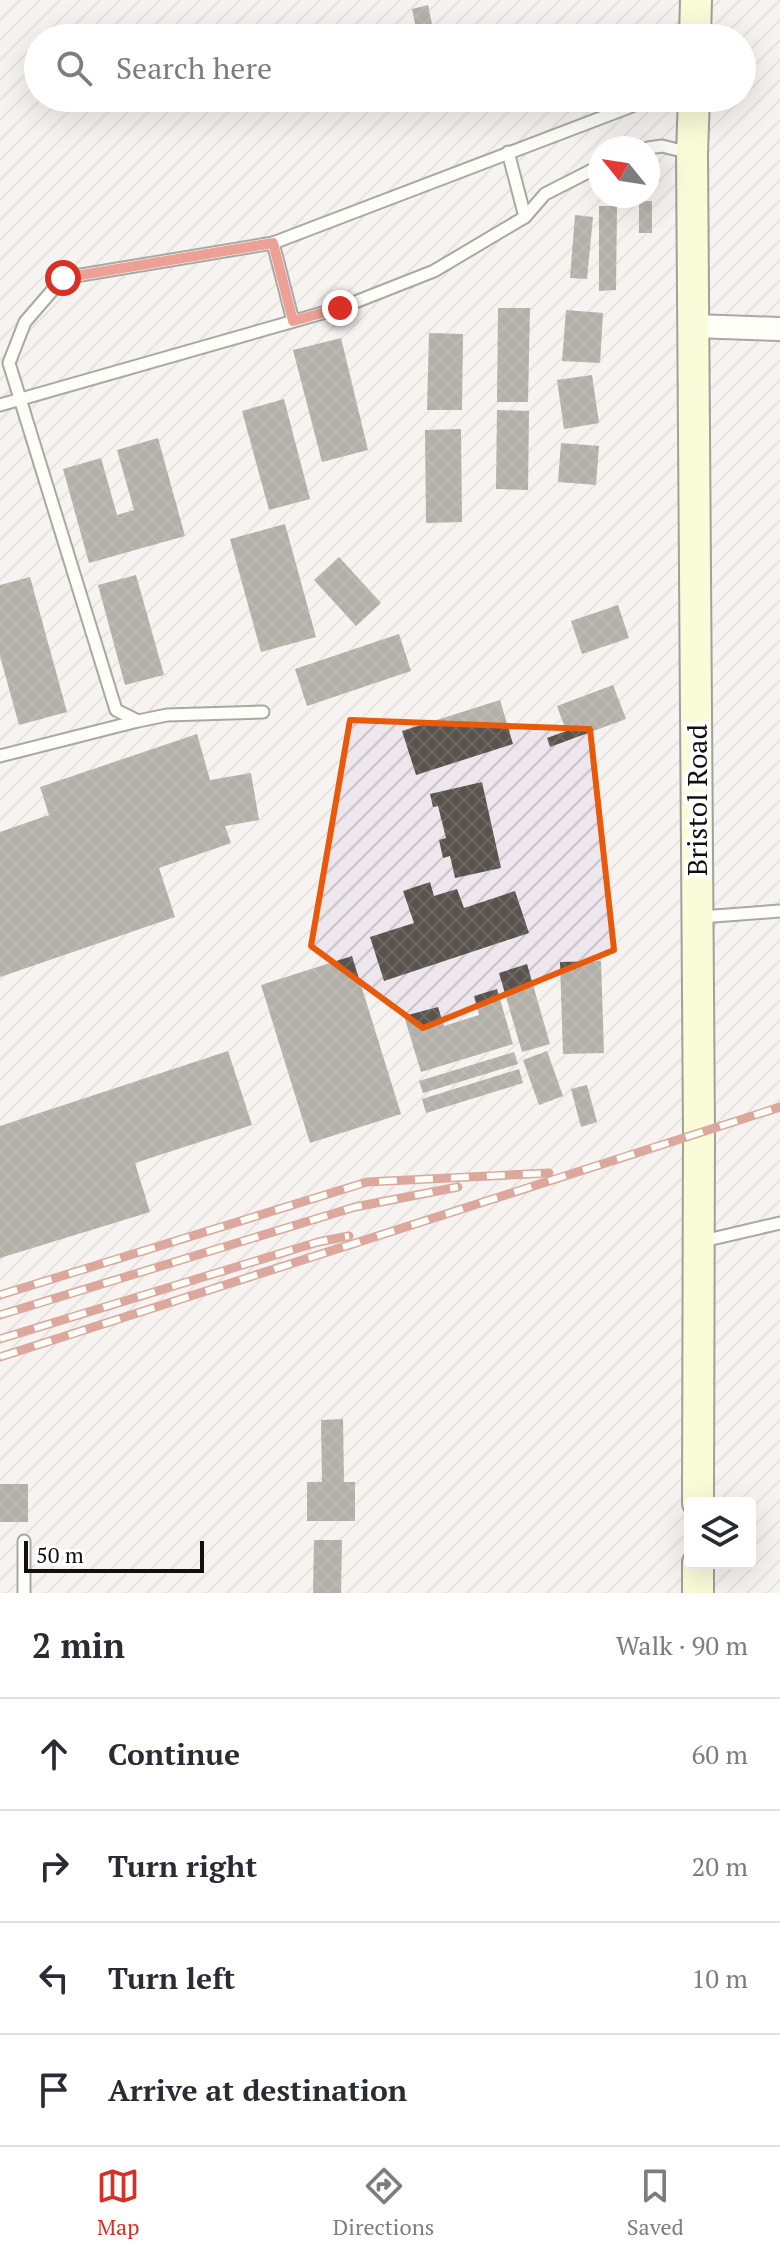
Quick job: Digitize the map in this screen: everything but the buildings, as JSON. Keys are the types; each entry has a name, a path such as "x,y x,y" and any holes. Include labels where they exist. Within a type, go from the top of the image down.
{"street":[{"path":"695,24 696,0"},
{"name":"Bristol Road","path":"693,112 698,1497"},
{"path":"694,326 780,329"},
{"path":"698,1569 698,1593"}],"lane":[{"path":"138,721 116,710 18,399 9,363 25,322 63,278 273,243 615,112"},
{"path":"660,146 692,153"},
{"path":"508,152 525,217"},
{"path":"0,405 340,308 434,271 525,217 545,194 588,172"},
{"path":"273,243 293,321"},
{"path":"0,756 167,715 263,712"},
{"path":"698,918 780,911"},
{"path":"697,1242 780,1223"},
{"path":"24,1541 24,1593"}],"highlighted area":[{"path":"350,720 590,729 614,950 423,1028 311,946"}],"shaded area":[{"path":"0,0 780,0 780,1593 0,1593"}],"railway":[{"path":"0,1357 780,1107"},
{"path":"0,1295 367,1182 549,1173"},
{"path":"0,1315 355,1207 458,1187"},
{"path":"0,1339 318,1242 349,1236"}],"route":[{"path":"63,278 273,243 293,321 340,308"}]}
